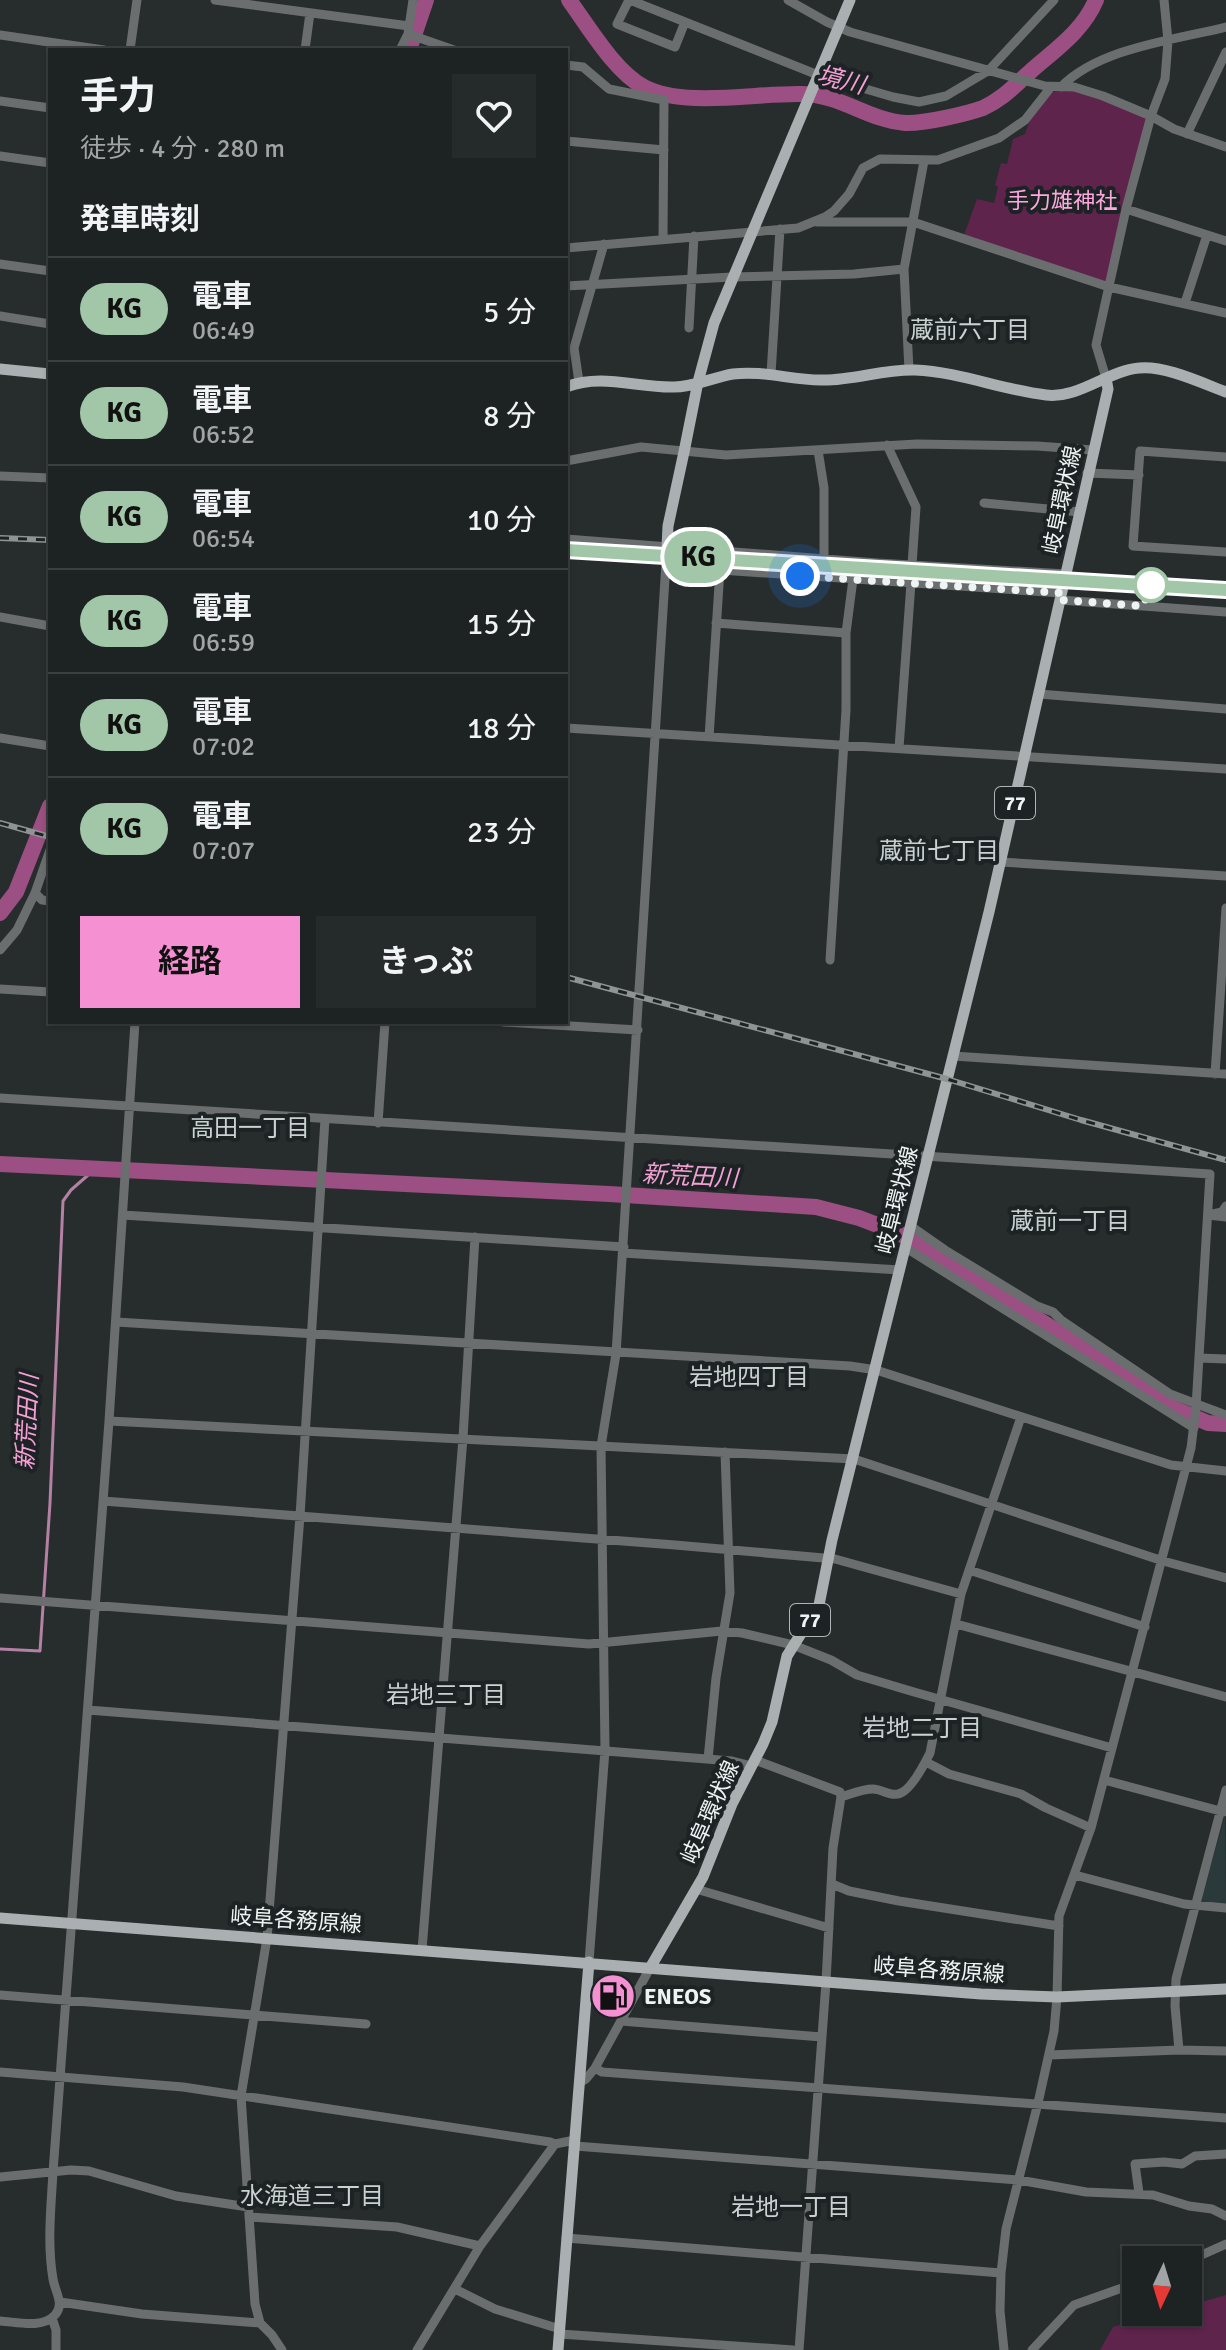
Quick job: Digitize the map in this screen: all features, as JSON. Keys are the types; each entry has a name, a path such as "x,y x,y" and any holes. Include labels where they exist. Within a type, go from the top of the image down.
{"main road":[{"path":"667,547 668,526 698,382 714,323 850,0"},
{"path":"568,386 579,382 607,381 676,388 736,374 829,380 892,369 958,375 1049,395 1071,392 1139,367 1158,369 1226,392"},
{"path":"0,369 48,374"},
{"name":"岐阜環状線","path":"650,1968 696,1889 732,1804 772,1722 787,1656 819,1605 1026,757 1108,389 1106,378"},
{"name":"岐阜各務原線","path":"0,1918 589,1962"},
{"path":"558,2350 589,1962 650,1968"},
{"name":"岐阜各務原線","path":"650,1968 981,1994 1057,1997 1226,1989"}],"street":[{"path":"130,48 137,0"},
{"path":"215,0 409,30 425,46"},
{"path":"401,48 409,30 413,0"},
{"path":"685,22 675,47 617,24 630,0 685,22 817,77 919,102 946,96 988,71 1054,0"},
{"path":"788,0 838,29 1015,78 1074,87 1226,147"},
{"path":"1106,378 1096,345 1126,209 1151,116 1165,79 1168,41 1164,0"},
{"path":"305,48 310,13"},
{"path":"568,248 798,228 834,211 849,194 863,168 880,159 938,160 985,144 1025,120 1052,86 1107,56 1226,27"},
{"path":"0,35 90,48"},
{"path":"1187,134 1226,52"},
{"path":"568,65 583,67 609,89 664,100 663,239"},
{"path":"0,101 48,108"},
{"path":"568,141 664,150"},
{"path":"0,156 48,163"},
{"path":"909,370 904,269 924,161"},
{"path":"1126,209 1226,241"},
{"path":"814,222 913,222 1109,287 1226,313"},
{"path":"771,374 780,229"},
{"path":"1185,303 1207,235"},
{"path":"689,328 694,236"},
{"path":"579,382 574,348 604,244"},
{"path":"0,264 48,271"},
{"path":"568,286 854,274 904,269"},
{"path":"0,316 48,324"},
{"path":"887,445 916,507 912,565"},
{"path":"568,461 641,447 726,455 887,445 1037,446 1093,450"},
{"path":"818,450 824,488 824,559"},
{"path":"1226,457 1140,451 1133,546 1226,552"},
{"path":"1087,473 1139,475"},
{"path":"0,476 48,478"},
{"path":"984,503 1080,512"},
{"path":"568,539 1066,574"},
{"path":"589,1962 605,1750 601,1446 616,1354 667,547"},
{"path":"709,737 720,570 911,583 1226,612"},
{"path":"830,960 846,710 846,633 853,579"},
{"path":"899,748 911,583"},
{"path":"0,617 48,626"},
{"path":"716,623 846,633"},
{"path":"1039,694 1226,709"},
{"path":"568,728 1226,769"},
{"path":"0,738 48,746"},
{"path":"0,950 17,930 48,856"},
{"path":"1001,862 1226,876"},
{"path":"35,893 42,900 48,901"},
{"path":"953,1056 1221,1074 1226,908"},
{"path":"0,989 48,992"},
{"path":"0,2321 36,2324 52,2318 60,2302 53,2281 50,2252 53,2172 96,1605 135,1024"},
{"path":"378,1123 385,1024"},
{"path":"537,1024 638,1030"},
{"path":"0,1098 1210,1174 1196,1405 1187,1468 1091,1828 1059,1916 1057,1997 1049,2055 1006,2229 1000,2311 1004,2350"},
{"path":"282,2350 260,2323 255,2304 241,2096 267,1938 300,1516 325,1119"},
{"path":"1208,1215 1222,1212 1226,1206"},
{"path":"123,1215 475,1237 900,1270"},
{"path":"1208,1215 1226,1217"},
{"path":"912,1227 1037,1306 1053,1312 1170,1394 1226,1415"},
{"path":"422,1950 463,1438 475,1237"},
{"path":"906,1248 1194,1426"},
{"path":"116,1322 850,1366 876,1370 1187,1468 1226,1471"},
{"path":"1199,1358 1226,1359"},
{"path":"841,1797 876,1789 896,1795 904,1792 926,1762 961,1594 1021,1417"},
{"path":"109,1421 854,1459 1163,1561 1226,1578"},
{"path":"708,1759 722,1631 729,1602 725,1452"},
{"path":"103,1501 829,1559 961,1594"},
{"path":"969,1570 1145,1627"},
{"path":"0,1598 604,1644 722,1631 742,1633 793,1645 831,1660 857,1675 1112,1748"},
{"path":"956,1624 1226,1697"},
{"path":"88,1710 754,1763 840,1792 833,1848 806,2258 796,2350 560,2331 495,2309 455,2289"},
{"path":"926,1762 949,1774 1021,1794 1091,1828"},
{"path":"1104,1780 1223,1812"},
{"path":"1179,2050 1176,1979 1223,1812 1226,1790"},
{"path":"1075,1875 1195,1907 1226,1908"},
{"path":"832,1884 849,1891 899,1901 1059,1926"},
{"path":"696,1889 829,1928"},
{"path":"579,2083 595,2068 650,1968"},
{"path":"0,1995 366,2024"},
{"path":"621,2021 822,2037"},
{"path":"1049,2055 1226,2051"},
{"path":"595,2068 602,2072 1226,2118"},
{"path":"0,2072 183,2087 555,2144 575,2143 1019,2180 1086,2192 1139,2193 1212,2209 1226,2216"},
{"path":"417,2350 480,2246 555,2144"},
{"path":"1139,2193 1135,2164 1182,2164 1195,2156 1226,2154"},
{"path":"0,2177 89,2171 176,2196 248,2212 397,2227 480,2246"},
{"path":"566,2238 1001,2273"},
{"path":"1202,2255 1226,2244"},
{"path":"1032,2350 1074,2305 1122,2288"},
{"path":"60,2302 142,2314 260,2323"},
{"path":"52,2318 56,2330 56,2350"}],"shaded area":[{"path":"1225,1816 1226,1904 1200,1903"}],"green space":[{"name":"手力雄神社","path":"1061,87 1151,116 1109,287 963,238 977,199 994,203 1001,163 1007,164 1013,139 1025,134 1035,105"},
{"path":"1226,2295 1226,2350 1100,2350 1113,2327 1122,2324 1202,2326 1202,2302"}],"waterway":[{"name":"境川","path":"410,48 426,0"},
{"name":"境川","path":"569,0 623,71 644,87 660,93 699,98 815,95 905,123 956,116 997,100 1068,39 1084,21 1096,0"},
{"name":"境川","path":"0,913 16,892 48,811"},
{"name":"新荒田川","path":"0,1164 816,1207 859,1218 901,1234 1173,1408 1208,1423 1226,1424"},
{"name":"新荒田川","path":"0,1649 40,1651 50,1503 63,1201 95,1169"}],"railway":[{"path":"0,538 48,540"},
{"path":"568,554 1226,595"},
{"path":"0,823 48,836"},
{"path":"568,978 947,1079 1226,1160"}],"train":[{"name":"KG","path":"568,550 1226,590"}],"place":[{"name":"ENEOS","path":"613,1996"}],"district":[{"name":"蔵前六丁目","path":"970,330"},
{"name":"蔵前七丁目","path":"939,851"},
{"name":"高田一丁目","path":"250,1128"},
{"name":"蔵前一丁目","path":"1070,1221"},
{"name":"岩地四丁目","path":"749,1377"},
{"name":"岩地三丁目","path":"446,1695"},
{"name":"岩地二丁目","path":"922,1728"},
{"name":"水海道三丁目","path":"312,2196"},
{"name":"岩地一丁目","path":"791,2207"}],"route":[{"path":"800,576 1062,593 1060,600 1143,606 1151,585"}]}
